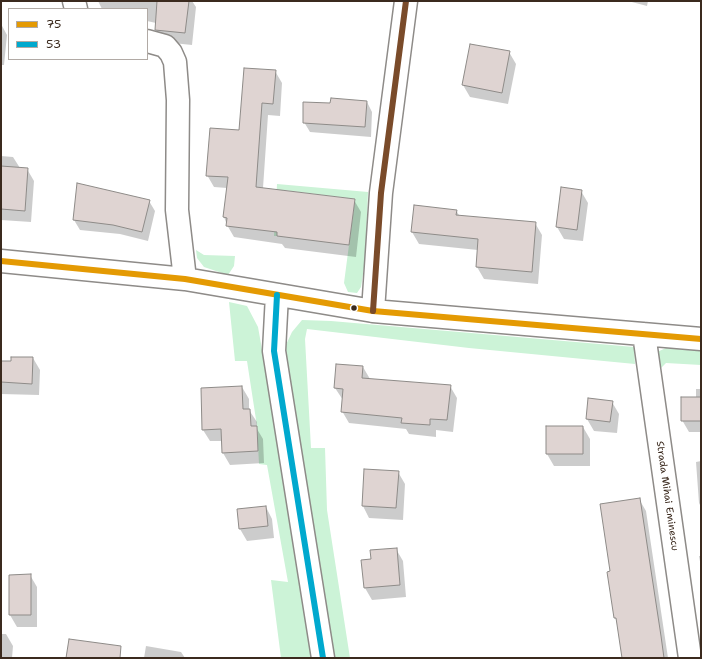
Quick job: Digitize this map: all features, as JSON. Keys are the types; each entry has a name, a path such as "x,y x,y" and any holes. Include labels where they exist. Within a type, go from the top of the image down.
{"street":[{"path":"373,311 381,193 406,1"},
{"path":"148,41 165,46 171,53 175,62 178,100 177,210 185,279"},
{"path":"1,261 185,279 373,311 701,339"},
{"path":"277,295 274,351 323,658"},
{"name":"Strada Mihai Eminescu","path":"644,334 690,658"}],"green space":[{"path":"277,184 368,192 365,261 361,287 357,293 348,292 344,283 355,199 283,190 277,236 274,236"},
{"path":"196,250 204,255 235,256 234,266 228,275 204,267 197,258"},
{"path":"229,302 247,306 258,327 317,658 281,658 271,580 288,582 267,465 259,464 257,426 247,361 235,361"},
{"path":"302,320 331,321 634,347 635,364 469,348 307,329 305,339 311,448 325,448 327,510 350,658 333,658 283,351 292,332"},
{"path":"666,348 701,351 701,365 666,363 659,370 657,352"}],"building":[{"path":"157,1 189,1 185,33 155,30"},
{"path":"470,44 510,51 502,93 462,85"},
{"path":"244,68 276,70 273,104 262,103 256,187 355,199 349,245 277,236 277,232 226,226 227,218 223,217 228,177 206,176 210,128 239,130"},
{"path":"331,98 367,101 365,127 303,123 303,102 330,103"},
{"path":"1,166 28,168 25,211 1,209"},
{"path":"77,183 150,200 142,232 113,225 73,220"},
{"path":"561,187 582,190 577,230 556,227"},
{"path":"414,205 457,210 456,215 536,222 532,272 476,267 478,239 411,232"},
{"path":"11,357 33,357 32,384 1,382 1,361 11,361"},
{"path":"336,364 363,366 362,378 451,385 447,420 430,419 430,425 401,423 402,418 341,412 343,389 334,388"},
{"path":"242,386 243,409 250,409 251,426 257,426 258,451 222,453 221,429 202,430 201,388"},
{"path":"681,397 701,397 701,421 681,421"},
{"path":"588,398 613,401 610,422 586,419"},
{"path":"546,426 583,426 583,454 546,454"},
{"path":"364,469 399,471 396,508 362,506"},
{"path":"640,498 664,658 622,658 607,572 610,571 600,504"},
{"path":"266,506 268,526 239,529 237,509"},
{"path":"397,548 400,585 364,588 361,560 371,559 370,550"},
{"path":"31,574 31,615 9,615 9,575"},
{"path":"69,639 121,646 120,658 66,658"}],"transit line":[{"path":"373,311 381,193 406,1"},
{"name":"75","path":"1,261 185,279 373,311 701,339"},
{"name":"53","path":"277,295 274,351 323,658"}]}
